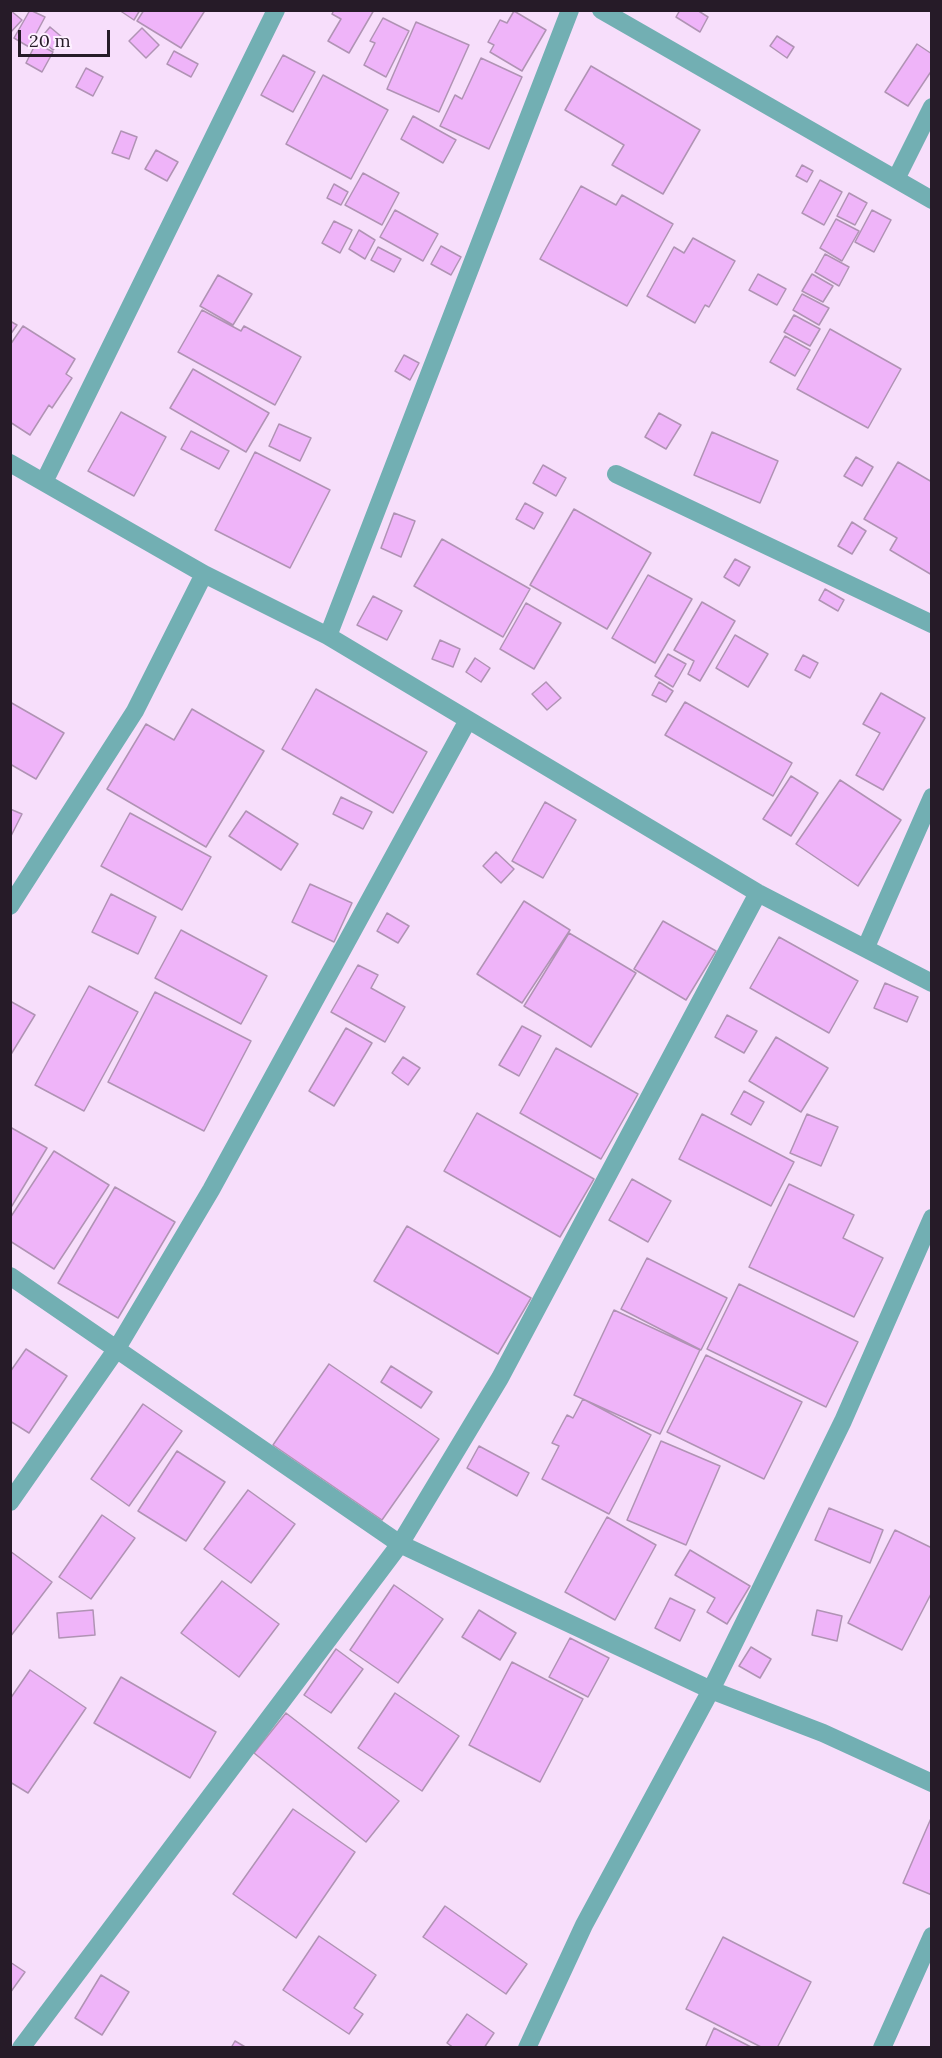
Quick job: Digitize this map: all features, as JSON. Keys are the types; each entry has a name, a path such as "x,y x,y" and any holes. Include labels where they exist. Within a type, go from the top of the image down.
{"street":[{"path":"44,482 276,10"},
{"path":"328,636 570,10"},
{"path":"601,10 631,18 932,200"},
{"path":"896,179 932,107"},
{"path":"10,464 204,574 328,636 758,893 932,983"},
{"path":"616,474 932,624"},
{"path":"10,906 135,711 204,574"},
{"path":"10,1502 116,1350 212,1190 468,720"},
{"path":"866,947 932,797"},
{"path":"21,2048 400,1544 500,1378 758,893"},
{"path":"527,2048 584,1925 711,1690 843,1421 932,1218"},
{"path":"10,1276 400,1544 711,1690 823,1733 932,1783"},
{"path":"882,2048 932,1936"}],"building":[{"path":"10,10 22,20 10,33"},
{"path":"30,10 45,17 29,47 14,38"},
{"path":"119,10 140,10 134,20"},
{"path":"144,10 201,10 204,12 181,48 137,21"},
{"path":"334,10 374,10 349,53 328,41 341,19 332,14"},
{"path":"680,10 697,10 708,17 700,32 676,17"},
{"path":"514,11 546,30 522,71 490,52 494,45 488,42 500,20 507,23"},
{"path":"383,18 409,31 386,77 364,65 375,43 370,41"},
{"path":"416,22 469,45 439,112 387,89"},
{"path":"50,27 63,38 53,50 40,39"},
{"path":"142,28 159,45 146,58 129,41"},
{"path":"777,36 794,47 787,58 770,46"},
{"path":"36,43 53,52 42,72 26,63"},
{"path":"917,44 932,54 932,70 908,106 885,92"},
{"path":"174,51 198,64 191,77 167,64"},
{"path":"283,55 315,72 293,112 261,95"},
{"path":"481,58 522,77 489,149 440,126 455,95 462,99"},
{"path":"591,66 700,130 663,194 612,165 624,145 565,110"},
{"path":"86,68 103,77 93,96 76,87"},
{"path":"323,75 388,110 351,179 286,144"},
{"path":"413,116 456,140 443,163 401,139"},
{"path":"121,131 137,137 129,159 112,153"},
{"path":"156,150 178,162 167,181 145,169"},
{"path":"802,165 813,171 807,182 796,176"},
{"path":"363,173 399,193 382,225 345,205"},
{"path":"820,180 842,192 824,225 802,213"},
{"path":"334,184 348,192 341,205 327,198"},
{"path":"581,186 616,205 622,195 673,224 627,306 540,259"},
{"path":"849,193 867,203 855,225 837,216"},
{"path":"395,210 438,234 423,261 380,237"},
{"path":"872,210 891,220 874,252 855,242"},
{"path":"836,219 859,231 842,261 820,248"},
{"path":"334,221 352,230 340,253 322,243"},
{"path":"359,230 375,240 365,259 349,249"},
{"path":"693,238 735,261 709,307 705,305 695,323 647,296 674,247 684,253"},
{"path":"441,246 461,257 451,275 431,264"},
{"path":"378,247 401,259 394,272 371,260"},
{"path":"825,254 849,267 839,286 815,272"},
{"path":"758,274 786,289 777,305 749,290"},
{"path":"812,274 833,286 823,302 802,291"},
{"path":"218,275 252,294 233,325 200,306"},
{"path":"802,294 829,308 819,325 793,310"},
{"path":"202,310 241,331 244,326 301,357 275,405 178,352"},
{"path":"794,315 820,329 810,346 784,332"},
{"path":"10,321 17,325 10,335"},
{"path":"23,326 75,359 66,374 72,378 52,408 49,405 30,435 10,422 10,345"},
{"path":"830,329 901,369 868,428 797,389"},
{"path":"785,336 810,350 795,376 770,362"},
{"path":"404,355 419,363 410,380 395,371"},
{"path":"193,369 269,413 246,452 170,408"},
{"path":"121,412 166,437 134,496 88,471"},
{"path":"659,413 681,425 666,449 645,437"},
{"path":"279,424 311,438 300,461 269,446"},
{"path":"191,431 229,451 219,469 181,449"},
{"path":"712,432 778,461 760,503 694,475"},
{"path":"255,452 330,490 290,568 215,530"},
{"path":"856,457 873,467 862,486 844,476"},
{"path":"898,462 932,482 932,575 890,550 897,538 864,519"},
{"path":"543,465 566,478 556,496 533,483"},
{"path":"525,503 543,513 534,529 516,519"},
{"path":"574,509 651,553 607,629 530,585"},
{"path":"394,513 415,521 401,557 381,548"},
{"path":"852,522 866,531 852,554 838,546"},
{"path":"442,539 530,589 503,637 414,586"},
{"path":"735,559 750,567 739,586 724,577"},
{"path":"648,575 692,599 655,663 612,638"},
{"path":"825,589 844,600 838,611 819,600"},
{"path":"373,596 402,611 387,640 357,625"},
{"path":"702,602 735,621 700,681 688,674 694,661 674,650"},
{"path":"526,603 561,623 534,669 500,649"},
{"path":"735,635 768,654 748,687 716,668"},
{"path":"440,640 460,649 453,667 432,659"},
{"path":"668,654 686,664 673,687 655,676"},
{"path":"803,655 818,663 810,678 795,670"},
{"path":"475,658 490,668 481,682 466,672"},
{"path":"546,682 561,698 547,710 532,694"},
{"path":"659,682 673,691 666,702 652,695"},
{"path":"316,689 427,752 393,813 282,749"},
{"path":"881,693 925,718 883,790 856,775 880,733 863,724"},
{"path":"10,702 64,733 36,779 10,764"},
{"path":"685,702 792,763 773,796 665,735"},
{"path":"192,709 264,751 206,847 107,789 146,724 174,740"},
{"path":"791,776 818,793 791,836 763,819"},
{"path":"840,780 901,820 858,886 796,844"},
{"path":"341,797 372,812 363,829 333,814"},
{"path":"545,802 576,820 543,878 512,861"},
{"path":"10,809 22,814 10,838"},
{"path":"246,811 298,844 281,870 229,836"},
{"path":"130,813 211,857 182,910 101,866"},
{"path":"496,852 514,869 501,883 483,866"},
{"path":"310,884 352,903 334,942 292,922"},
{"path":"111,894 156,917 138,954 92,932"},
{"path":"524,901 570,930 522,1003 477,974"},
{"path":"387,913 409,926 398,943 377,931"},
{"path":"663,921 716,951 686,1000 634,969"},
{"path":"181,930 267,976 241,1024 155,978"},
{"path":"569,933 636,973 591,1047 524,1006"},
{"path":"779,937 858,981 829,1033 750,988"},
{"path":"358,965 378,975 371,988 405,1007 385,1042 331,1012"},
{"path":"885,983 918,997 907,1022 874,1008"},
{"path":"89,986 138,1012 84,1111 35,1085"},
{"path":"155,992 251,1041 204,1131 108,1082"},
{"path":"10,1001 35,1015 10,1056"},
{"path":"727,1015 757,1031 744,1053 715,1037"},
{"path":"522,1026 541,1036 519,1076 499,1065"},
{"path":"346,1028 372,1043 334,1106 309,1091"},
{"path":"776,1037 828,1068 801,1112 749,1081"},
{"path":"556,1048 638,1094 601,1159 520,1113"},
{"path":"403,1057 420,1068 408,1085 392,1073"},
{"path":"744,1091 764,1102 751,1125 731,1114"},
{"path":"477,1113 594,1179 560,1237 444,1171"},
{"path":"702,1114 794,1162 771,1206 679,1159"},
{"path":"807,1114 838,1127 821,1166 790,1153"},
{"path":"10,1127 47,1148 10,1209"},
{"path":"54,1151 109,1185 54,1269 10,1241 10,1218"},
{"path":"632,1179 671,1201 648,1242 609,1220"},
{"path":"789,1184 854,1215 843,1238 883,1258 854,1317 749,1267"},
{"path":"115,1187 175,1222 118,1318 58,1283"},
{"path":"407,1226 531,1298 498,1354 374,1281"},
{"path":"647,1258 727,1298 701,1350 621,1309"},
{"path":"739,1284 858,1342 826,1407 707,1349"},
{"path":"614,1310 700,1350 660,1434 574,1395"},
{"path":"26,1349 67,1376 29,1433 10,1421 10,1372"},
{"path":"706,1355 802,1402 764,1479 667,1432"},
{"path":"329,1364 439,1439 382,1520 273,1445"},
{"path":"391,1366 432,1392 421,1408 381,1382"},
{"path":"583,1399 651,1435 609,1514 542,1479 559,1446 552,1443 567,1415 573,1418"},
{"path":"143,1404 182,1431 129,1506 91,1479"},
{"path":"661,1441 720,1466 686,1545 627,1520"},
{"path":"479,1446 529,1473 517,1496 467,1468"},
{"path":"177,1451 225,1482 186,1541 138,1511"},
{"path":"248,1490 295,1524 251,1583 204,1549"},
{"path":"829,1508 883,1530 870,1563 815,1540"},
{"path":"102,1515 135,1538 91,1599 59,1577"},
{"path":"607,1517 656,1545 615,1620 565,1592"},
{"path":"895,1530 932,1548 932,1592 902,1650 848,1623"},
{"path":"690,1550 750,1586 727,1624 707,1612 715,1598 675,1575"},
{"path":"10,1551 52,1582 10,1637"},
{"path":"222,1581 279,1624 239,1677 181,1633"},
{"path":"394,1585 443,1619 398,1683 350,1650"},
{"path":"670,1598 695,1610 680,1641 655,1628"},
{"path":"93,1610 95,1635 59,1638 57,1613"},
{"path":"479,1610 516,1633 500,1660 462,1637"},
{"path":"817,1610 842,1616 837,1641 812,1635"},
{"path":"570,1638 609,1658 588,1697 549,1677"},
{"path":"751,1647 771,1659 760,1678 739,1666"},
{"path":"336,1649 363,1669 331,1713 304,1695"},
{"path":"512,1662 583,1699 540,1782 469,1745"},
{"path":"30,1670 86,1708 28,1793 10,1782 10,1699"},
{"path":"121,1677 216,1732 190,1778 94,1723"},
{"path":"395,1693 459,1736 422,1791 358,1748"},
{"path":"286,1713 399,1801 366,1842 254,1753"},
{"path":"293,1809 355,1852 296,1938 233,1894"},
{"path":"932,1816 932,1895 903,1883"},
{"path":"445,1906 527,1964 506,1994 423,1937"},
{"path":"319,1936 376,1975 354,2008 363,2014 349,2034 283,1990"},
{"path":"723,1937 811,1982 777,2048 763,2048 686,2009"},
{"path":"10,1962 25,1972 10,1993"},
{"path":"101,1975 129,1992 102,2035 75,2018"},
{"path":"467,2014 494,2033 484,2048 454,2048 447,2043"},
{"path":"714,2028 753,2048 705,2048"},
{"path":"235,2041 247,2048 231,2048"}]}
